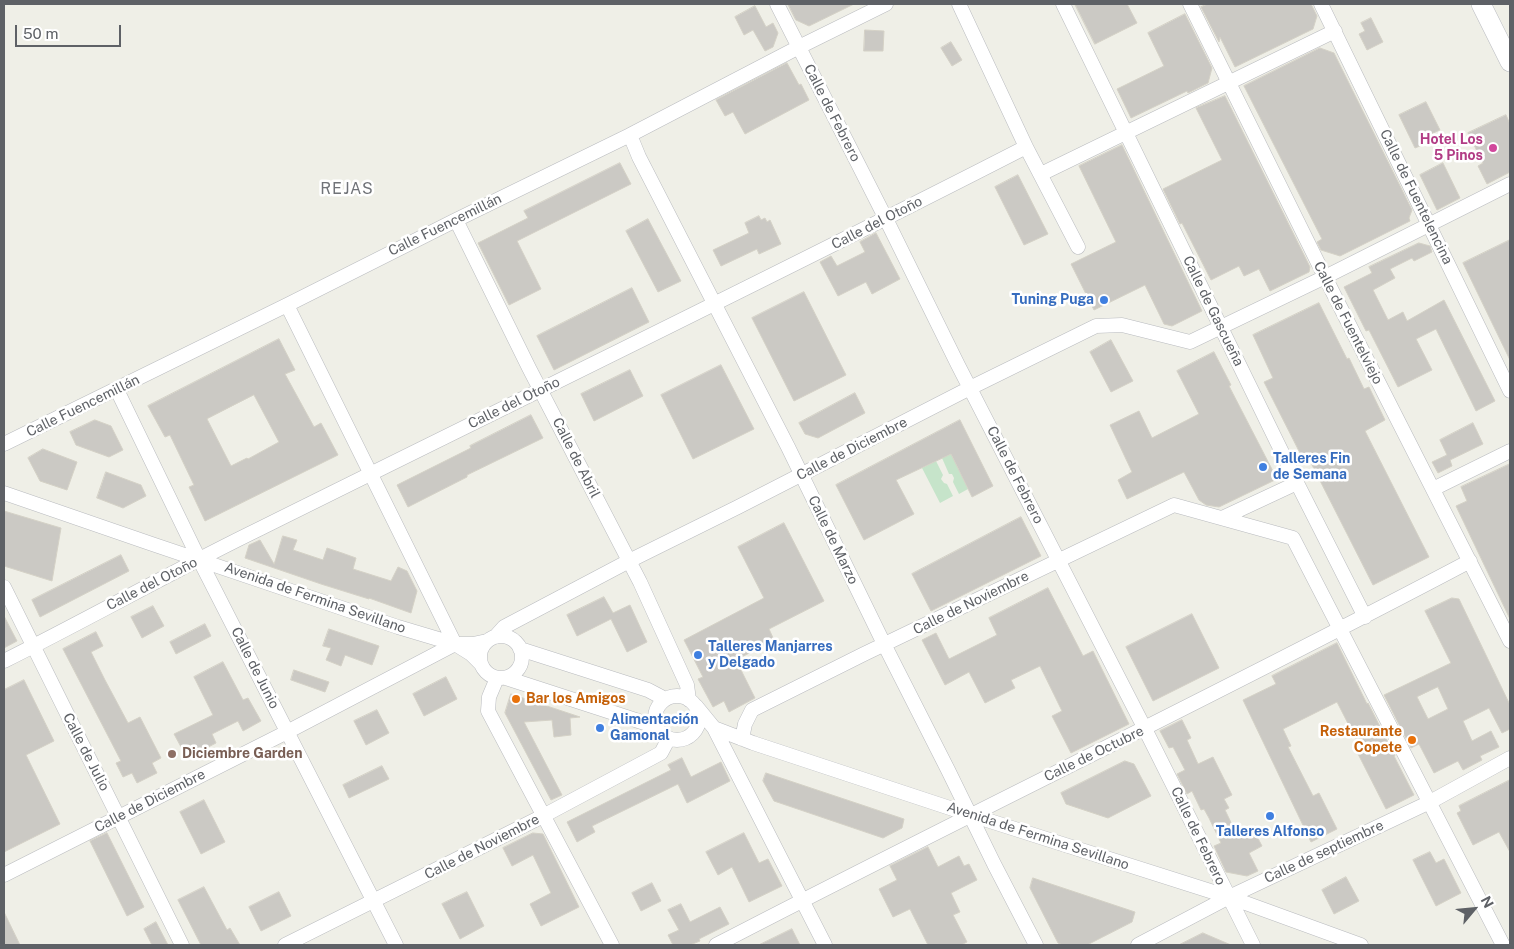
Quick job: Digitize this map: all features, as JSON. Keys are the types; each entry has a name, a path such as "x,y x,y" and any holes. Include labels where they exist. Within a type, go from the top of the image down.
{"street":[{"name":"Calle de Febrero","path":"777,4 1253,945"},
{"name":"Calle Fuencemillán","path":"4,444 117,390 630,135 886,4"},
{"path":"959,4 1026,146 1078,247"},
{"name":"Calle de Gascueña","path":"1063,4 1364,617"},
{"name":"Calle de Fuentelviejo","path":"1190,4 1325,277 1510,640"},
{"name":"Calle de Fuentelencina","path":"1321,4 1510,391"},
{"path":"1481,4 1510,62"},
{"path":"1041,174 1334,31"},
{"name":"Calle de Marzo","path":"630,135 639,157 716,304 884,644 1036,945"},
{"name":"Calle del Otoño","path":"4,661 199,559 716,304 1026,146"},
{"name":"Calle de Diciembre","path":"491,639 504,627 628,560 1096,326 1122,325 1190,342 1510,184"},
{"name":"Calle de Abril","path":"456,220 628,560 687,685 692,703"},
{"path":"287,305 455,644"},
{"name":"Calle de Junio","path":"117,390 199,559 396,945"},
{"path":"1433,489 1510,451"},
{"path":"1222,518 1297,483"},
{"name":"Avenida de Fermina Sevillano","path":"4,493 398,627 455,644 471,654 481,664"},
{"name":"Calle de Noviembre","path":"742,738 745,724 752,710 884,644 1174,505 1222,518 1293,538 1503,945"},
{"name":"Calle de Octubre","path":"716,945 1145,729 1470,561"},
{"name":"Calle de Julio","path":"4,587 182,945"},
{"path":"612,945 488,711 489,697 502,678 514,674 520,666 522,658 520,649 514,641 505,636 491,639 481,648 479,656 487,674 502,678 657,727"},
{"name":"Avenida de Fermina Sevillano","path":"455,644 472,644 491,639"},
{"name":"Calle de Diciembre","path":"4,875 287,732 455,644"},
{"path":"520,649 648,690 665,699"},
{"path":"714,728 682,739 669,738 662,734 657,727 656,711 659,704 665,699 677,696 692,703 714,728 824,945"},
{"path":"689,736 695,731 698,723 698,714 692,703"},
{"name":"Avenida de Fermina Sevillano","path":"714,728 971,816 1229,897 1361,945"},
{"name":"Calle de Noviembre","path":"286,945 544,816 661,753 669,738"},
{"name":"Calle de septiembre","path":"1138,945 1229,897 1430,802 1510,758"}],"green space":[{"path":"951,454 968,489 959,494 953,482 954,478 952,474 949,474 942,458"},
{"path":"936,461 943,475 941,479 947,484 953,496 940,503 922,468"}],"building":[{"path":"788,4 854,4 809,26 796,20"},
{"path":"1075,4 1127,4 1137,23 1095,44"},
{"path":"1208,4 1311,4 1317,16 1313,29 1235,67 1220,37 1219,42 1201,7"},
{"path":"755,6 766,27 773,23 778,33 773,47 765,51 753,30 744,35 735,17"},
{"path":"1185,14 1212,68 1208,83 1131,118 1117,89 1164,66 1148,33"},
{"path":"1371,18 1383,42 1367,50 1359,34 1365,31 1361,23"},
{"path":"865,30 884,31 883,51 864,51"},
{"path":"951,42 962,60 952,66 941,48"},
{"path":"1320,48 1334,53 1412,210 1409,218 1410,221 1340,256 1321,250 1317,242 1322,239 1244,86"},
{"path":"787,63 809,100 745,134 733,112 725,116 716,100"},
{"path":"1225,96 1310,267 1309,272 1270,291 1259,269 1244,276 1239,266 1211,280 1163,189 1222,160 1196,108"},
{"path":"1426,102 1440,130 1422,138 1425,144 1415,148 1399,115"},
{"name":"Hotel Los 5 Pinos","path":"1506,115 1510,124 1510,172 1487,184 1478,166 1483,163 1468,133"},
{"path":"1122,145 1202,311 1172,326 1164,324 1145,285 1094,310 1071,264 1116,242 1079,166"},
{"path":"620,163 631,184 517,241 541,289 509,305 478,243 528,218 524,211"},
{"path":"1443,163 1460,198 1437,210 1420,175"},
{"path":"1018,175 1048,234 1024,245 995,187"},
{"path":"759,216 761,220 765,218 767,222 770,220 781,244 759,254 757,249 721,266 713,250 749,233 745,223"},
{"path":"648,219 681,281 658,292 626,231"},
{"path":"876,233 900,279 872,294 866,282 838,296 820,262 831,256 837,266 865,252 860,242"},
{"path":"1510,240 1510,360 1463,263"},
{"path":"1419,243 1430,246 1432,252 1414,261 1412,258 1390,269 1395,278 1373,290 1388,320 1403,312 1407,321 1444,300 1495,401 1476,411 1436,329 1416,339 1432,370 1398,387 1369,330 1366,331 1344,287 1372,273 1369,267"},
{"path":"632,288 649,322 554,370 537,336"},
{"path":"804,292 846,375 794,401 752,318"},
{"path":"1319,303 1347,359 1349,358 1364,389 1369,387 1385,420 1365,431 1429,557 1373,585 1309,459 1304,461 1264,382 1273,378 1253,335"},
{"path":"279,339 295,370 285,374 314,427 321,423 338,455 205,521 189,487 194,485 170,435 165,437 148,406","holes":["254,395 279,442 231,466 207,419"]},
{"path":"1111,340 1133,381 1111,392 1090,352"},
{"path":"1214,352 1231,385 1229,386 1277,479 1219,507 1206,505 1199,500 1184,472 1127,499 1118,480 1132,472 1110,425 1139,411 1152,438 1199,414 1177,371"},
{"path":"721,365 754,429 693,459 661,395"},
{"path":"630,370 643,396 594,421 581,394"},
{"path":"855,393 865,413 818,438 805,434 799,423"},
{"path":"531,415 543,438 467,475 467,477 408,507 397,485"},
{"path":"95,420 111,426 123,450 109,457 76,445 70,432"},
{"path":"960,420 993,486 972,497 951,454 896,480 914,514 864,540 836,485"},
{"path":"1473,423 1483,444 1450,460 1452,466 1438,473 1432,462 1447,455 1440,440"},
{"path":"43,449 77,462 67,490 40,481 28,458"},
{"path":"1510,464 1510,619 1456,506 1467,501 1461,487"},
{"path":"106,472 141,485 146,496 123,508 97,498"},
{"path":"4,511 61,528 52,581 4,566"},
{"path":"1021,517 1041,556 931,611 912,574"},
{"path":"784,523 824,601 769,629 774,640 736,660 755,698 729,712 724,701 713,707 698,679 703,677 684,640 764,598 738,547"},
{"path":"283,536 297,540 293,550 323,560 327,548 356,558 353,569 391,581 398,567 407,571 417,591 411,613 245,558 249,545 260,540 274,564"},
{"path":"121,555 129,571 40,617 32,600"},
{"path":"1048,588 1083,656 1093,651 1129,724 1071,753 1052,716 1062,711 1040,666 1011,680 1015,688 985,703 969,672 945,685 922,640 936,633 949,659 997,635 989,618"},
{"path":"604,597 613,613 630,605 647,642 627,652 611,619 577,636 567,615"},
{"path":"1452,598 1459,599 1510,705 1510,729 1502,733 1489,708 1463,721 1472,741 1491,731 1499,747 1480,756 1482,760 1463,770 1458,761 1434,773 1419,744 1411,748 1384,695 1451,663 1425,611","holes":["1438,687 1448,709 1428,719 1417,697"]},
{"path":"153,606 164,626 142,638 131,617"},
{"path":"1192,614 1219,668 1153,701 1126,647"},
{"path":"4,616 17,641 4,648"},
{"path":"205,624 211,636 176,654 170,642"},
{"path":"329,629 379,646 372,665 345,655 341,666 326,660 331,648 323,646"},
{"path":"96,632 103,646 91,652 105,680 128,723 140,717 161,758 152,763 157,773 137,783 132,773 123,777 116,763 121,761 63,649"},
{"path":"1337,643 1414,795 1386,809 1355,748 1359,745 1337,702 1283,729 1291,746 1288,747 1313,796 1319,793 1337,829 1311,842 1243,700 1276,684 1272,676"},
{"path":"223,662 243,700 248,698 261,721 243,731 238,721 212,734 216,743 187,758 174,734 213,715 194,677"},
{"path":"294,670 329,682 325,692 291,680"},
{"path":"446,677 457,699 424,716 413,694"},
{"path":"24,680 54,741 26,755 60,824 4,852 4,690"},
{"path":"511,694 580,717 570,718 571,735 554,737 552,720 524,722 562,795 551,800 505,713"},
{"path":"377,710 389,733 366,745 354,721"},
{"path":"1182,720 1191,738 1187,740 1198,764 1213,757 1232,795 1224,799 1229,808 1225,810 1237,835 1252,827 1262,846 1249,853 1258,871 1247,876 1226,872 1214,846 1221,843 1204,809 1201,810 1192,791 1187,794 1177,774 1185,770 1173,747 1169,748 1160,731"},
{"path":"682,758 691,777 721,762 730,781 687,803 678,784 592,826 595,832 577,842 567,822 671,770 668,765"},
{"path":"1125,761 1134,764 1151,796 1108,818 1066,804 1061,793"},
{"path":"382,766 389,779 349,798 343,785"},
{"path":"766,773 904,819 902,828 883,838 774,801 763,781"},
{"path":"1510,780 1510,852 1499,832 1473,845 1457,813 1461,811 1459,806"},
{"path":"204,800 225,842 201,854 180,812"},
{"path":"107,833 144,907 127,916 90,841"},
{"path":"533,833 543,834 579,907 541,926 530,904 551,893 533,855 512,866 503,848"},
{"path":"744,833 759,863 768,859 782,886 749,902 732,867 718,875 706,852"},
{"path":"928,847 938,867 959,856 964,866 969,864 977,880 951,893 960,912 953,915 967,942 961,945 928,945 910,909 893,917 879,889 897,880 890,866"},
{"path":"1430,852 1436,863 1444,859 1461,893 1436,906 1413,860"},
{"path":"1346,877 1359,901 1334,914 1322,890"},
{"path":"1033,878 1135,912 1132,922 1087,945 1063,945 1058,943 1030,888"},
{"path":"652,883 661,901 641,911 632,893"},
{"path":"204,887 227,930 230,928 240,945 201,945 178,900"},
{"path":"279,892 291,916 261,931 249,907"},
{"path":"467,892 484,926 460,939 442,904"},
{"path":"681,904 690,922 720,907 729,924 690,945 673,945 668,935 679,930 668,910"},
{"path":"4,912 20,945 4,945"},
{"path":"156,922 168,945 152,945 144,929"},
{"path":"792,929 800,945 759,945"},
{"path":"1203,933 1231,945 1179,945"}],"place":[{"name":"Hotel Los 5 Pinos","path":"1493,148"},
{"name":"Tuning Puga","path":"1104,300"},
{"name":"Talleres Fin de Semana","path":"1263,467"},
{"name":"Talleres Manjarres y Delgado","path":"698,655"},
{"name":"Bar los Amigos","path":"516,699"},
{"name":"Alimentación Gamonal","path":"600,728"},
{"name":"Restaurante Copete","path":"1412,740"},
{"name":"Diciembre Garden","path":"172,754"},
{"name":"Talleres Alfonso","path":"1270,816"}],"district":[{"name":"REJAS","path":"347,189"}]}
